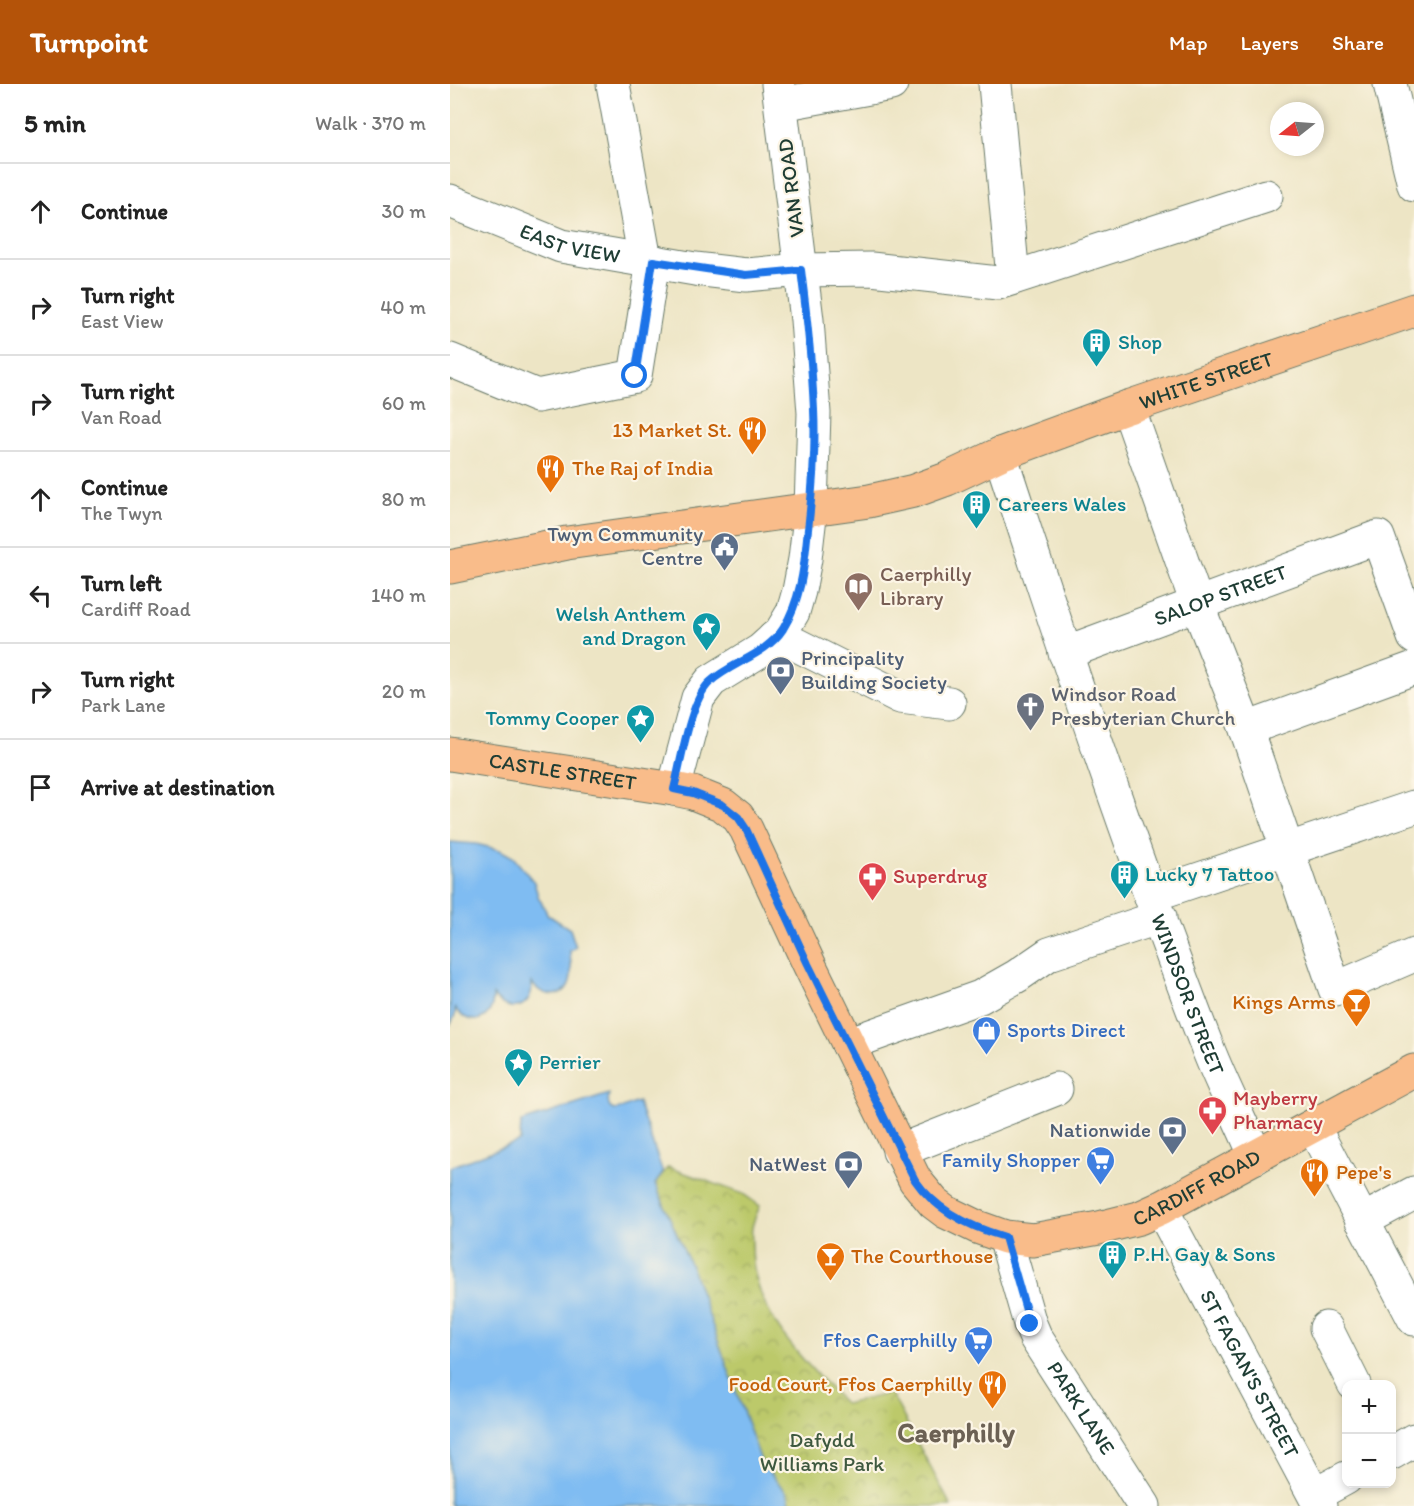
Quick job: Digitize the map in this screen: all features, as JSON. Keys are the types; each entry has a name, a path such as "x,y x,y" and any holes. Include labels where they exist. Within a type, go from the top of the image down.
{"main road":[{"name":"WHITE STREET","path":"450,567 567,543 870,501 914,491 947,479 1000,454 1128,406 1414,310"},
{"name":"CASTLE STREET","path":"450,753 674,789"},
{"name":"CARDIFF ROAD","path":"674,789 711,799 738,817 754,845 899,1151 915,1180 934,1203 977,1227 1005,1237 1033,1240 1138,1218 1161,1208 1414,1071"}],"street":[{"path":"450,360 537,396 635,376 649,261 613,84"},
{"path":"779,94 891,84"},
{"path":"995,84 1013,278"},
{"path":"1390,84 1414,185"},
{"name":"VAN ROAD","path":"674,789 692,716 704,688 711,681 761,650 781,632 793,612 799,591 811,508 814,413 801,270 779,94"},
{"name":"EAST VIEW","path":"450,201 561,246 649,261 746,275 801,270 871,269 998,283 1266,196"},
{"path":"1128,406 1197,604 1246,729 1335,989 1414,955"},
{"name":"WINDSOR STREET","path":"1000,454 1065,653 1156,906 1209,1051 1256,1157"},
{"name":"SALOP STREET","path":"1065,653 1378,537 1414,637"},
{"path":"774,638 789,641 900,697 948,703"},
{"path":"1246,729 1414,668"},
{"path":"848,1044 980,997 1049,954 1288,850 1414,807"},
{"path":"899,1151 1056,1089"},
{"path":"1313,1126 1414,1319"},
{"path":"1356,1210 1414,1193"},
{"name":"ST FAGAN'S STREET","path":"1161,1208 1318,1501"},
{"name":"PARK LANE","path":"1005,1237 1036,1338 1144,1506"},
{"path":"1326,1328 1352,1380"},
{"path":"1396,1451 1414,1440"},
{"path":"1318,1501 1342,1482"}],"green space":[{"name":"Dafydd Williams Park","path":"668,1167 743,1194 760,1206 752,1230 754,1270 760,1293 782,1333 845,1404 891,1393 951,1506 791,1506 786,1493 762,1464 693,1271 655,1184"}],"water":[{"path":"450,842 476,844 500,850 513,857 534,882 548,915 570,929 576,947 570,951 571,977 563,992 546,994 532,983 531,992 524,1004 518,1007 506,1006 493,995 490,1011 485,1016 474,1020 461,1015 455,1008 455,1015 450,1026"},
{"path":"609,1094 608,1103 613,1110 638,1102 663,1173 655,1184 693,1271 762,1464 787,1493 791,1506 452,1506 450,1503 450,1167 520,1141 521,1122"}],"place":[{"name":"Shop","path":"1097,368"},
{"name":"13 Market St.","path":"753,456"},
{"name":"The Raj of India","path":"551,494"},
{"name":"Careers Wales","path":"977,530"},
{"name":"Twyn Community Centre","path":"724,572"},
{"name":"Caerphilly Library","path":"859,612"},
{"name":"Welsh Anthem and Dragon","path":"707,652"},
{"name":"Principality Building Society","path":"780,696"},
{"name":"Windsor Road Presbyterian Church","path":"1030,732"},
{"name":"Tommy Cooper","path":"640,744"},
{"name":"Lucky 7 Tattoo","path":"1124,900"},
{"name":"Superdrug","path":"872,902"},
{"name":"Kings Arms","path":"1357,1028"},
{"name":"Sports Direct","path":"986,1056"},
{"name":"Perrier","path":"518,1088"},
{"name":"Mayberry Pharmacy","path":"1212,1136"},
{"name":"Nationwide","path":"1172,1156"},
{"name":"Family Shopper","path":"1101,1186"},
{"name":"NatWest","path":"848,1190"},
{"name":"Pepe's","path":"1315,1198"},
{"name":"P.H. Gay & Sons","path":"1112,1280"},
{"name":"The Courthouse","path":"830,1282"},
{"name":"Ffos Caerphilly","path":"978,1366"},
{"name":"Food Court, Ffos Caerphilly","path":"993,1410"}],"district":[{"name":"Caerphilly","path":"956,1433"}],"route":[{"path":"635,376 653,261 746,275 801,270 814,413 811,508 799,591 793,612 781,632 761,650 711,681 704,688 692,716 674,789 693,793 723,805 738,817 746,829 808,964 915,1180 924,1193 946,1212 1005,1237 1030,1324"}]}
